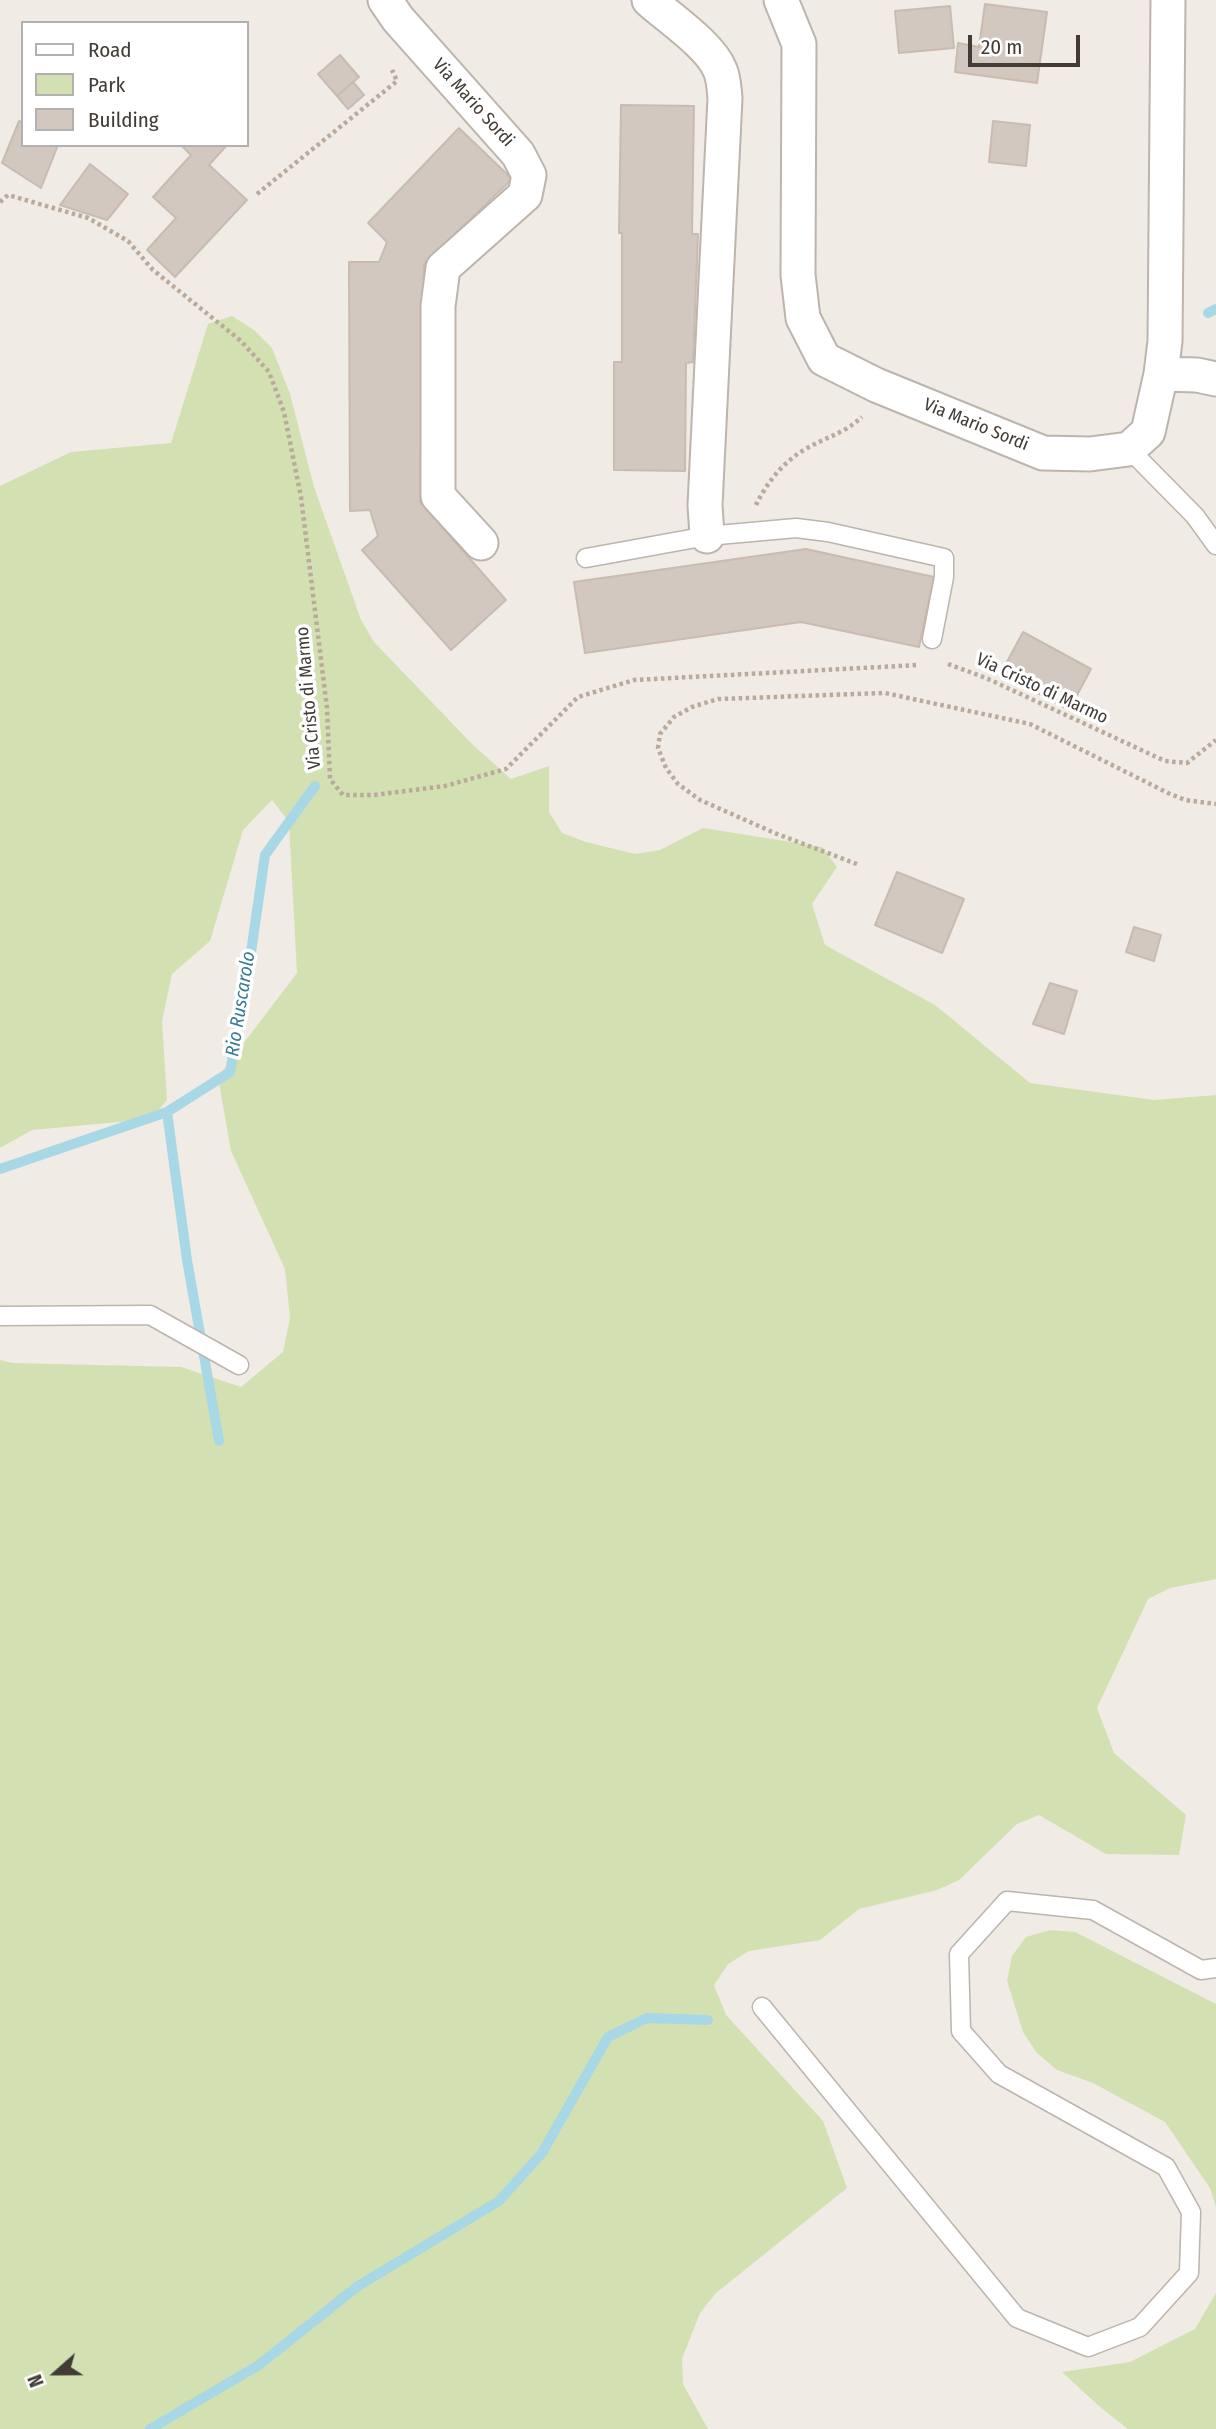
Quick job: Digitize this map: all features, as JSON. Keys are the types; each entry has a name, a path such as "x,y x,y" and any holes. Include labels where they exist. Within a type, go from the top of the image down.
{"street":[{"name":"Via Mario Sordi","path":"385,0 398,19 518,153 529,175 525,195 443,268 438,306 438,496 481,543"},
{"path":"649,0 708,53 720,68 724,83 705,505 707,536"},
{"name":"Via Mario Sordi","path":"781,0 799,44 798,275 803,318 824,359 876,385 1044,453 1090,454 1129,449"},
{"path":"1129,449 1148,432 1166,341 1168,0"},
{"path":"1161,374 1197,375 1216,379"}],"lane":[{"path":"1129,449 1195,516 1216,545"},
{"path":"586,558 707,536 746,531 807,529 944,558 944,577 932,639"},
{"path":"0,1316 150,1315 239,1365"},
{"path":"762,2007 1017,2318 1088,2347 1140,2327 1189,2273 1191,2212 1166,2167 999,2074 961,2031 959,1954 1007,1901 1093,1910 1201,1970 1216,1968"}],"path":[{"path":"257,194 397,82 390,67"},
{"name":"Via Cristo di Marmo","path":"0,202 8,195 88,218 128,241 153,270 242,341 269,372 284,412 301,497 327,708 330,779 342,796 445,786 506,769 578,697 634,680 929,664"},
{"path":"746,531 763,491 776,474 803,451 847,430 869,411 876,385"},
{"name":"Via Cristo di Marmo","path":"939,664 952,663 1165,761 1187,763 1216,740"},
{"path":"857,864 777,834 701,800 678,784 666,768 658,748 660,734 674,717 692,707 718,699 885,693 1030,724 1168,793 1185,800 1216,804"}],"green space":[{"path":"232,316 254,330 272,348 290,394 314,487 361,620 374,642 473,745 511,779 549,766 549,812 562,833 635,854 660,850 703,828 822,847 837,867 812,904 825,945 935,1005 1030,1083 1154,1100 1216,1095 1216,1579 1170,1588 1148,1599 1097,1708 1114,1753 1186,1815 1179,1855 1106,1854 1039,1815 1017,1824 959,1880 937,1890 859,1909 820,1940 749,1951 728,1964 714,1985 726,2015 823,2121 847,2188 716,2293 700,2313 682,2359 683,2384 708,2429 0,2429 0,1360 12,1363 181,1367 241,1387 283,1352 290,1318 285,1269 231,1151 218,1077 297,973 289,822 272,800 243,830 210,941 172,974 162,1021 167,1100 151,1119 32,1130 0,1148 0,486 71,452 171,443 208,324"},
{"path":"1050,1930 1075,1932 1216,2004 1216,2207 1210,2188 1165,2122 1093,2083 1057,2070 1037,2053 1023,2032 1007,1981 1012,1956 1026,1937"},
{"path":"1216,2293 1216,2429 1128,2429 1062,2372 1130,2362 1195,2329"}],"building":[{"path":"985,4 1047,12 1037,83 955,72 958,43 979,47"},
{"path":"950,6 954,48 899,53 895,11"},
{"path":"340,55 359,77 337,96 318,74"},
{"path":"353,82 364,95 348,109 337,96"},
{"path":"621,105 694,106 692,234 698,234 693,362 686,363 685,471 614,470 614,362 622,362 622,233 619,233"},
{"path":"19,121 21,147 57,147 41,188 2,163"},
{"path":"993,121 1030,125 1026,166 989,162"},
{"path":"459,128 512,179 424,264 420,502 506,600 451,650 362,550 378,536 370,510 350,511 349,262 379,262 387,242 368,223"},
{"path":"183,147 225,147 209,165 247,200 175,277 147,250 176,218 153,197 191,155"},
{"path":"90,164 128,194 107,220 60,205"},
{"path":"806,549 934,577 919,647 801,622 585,653 574,582"},
{"path":"1023,632 1091,669 1069,710 1001,673"},
{"path":"897,872 964,899 942,953 875,925"},
{"path":"1134,927 1161,935 1154,961 1126,952"},
{"path":"1050,983 1077,991 1064,1034 1033,1024"}],"waterway":[{"name":"Rio Ruscarolo","path":"1208,313 1216,309"},
{"name":"Rio Ruscarolo","path":"0,1169 167,1112 230,1072 265,855 315,786"},
{"path":"167,1112 187,1260 219,1441"},
{"path":"150,2429 259,2365 358,2286 499,2201 542,2153 608,2037 647,2018 708,2020"}]}
